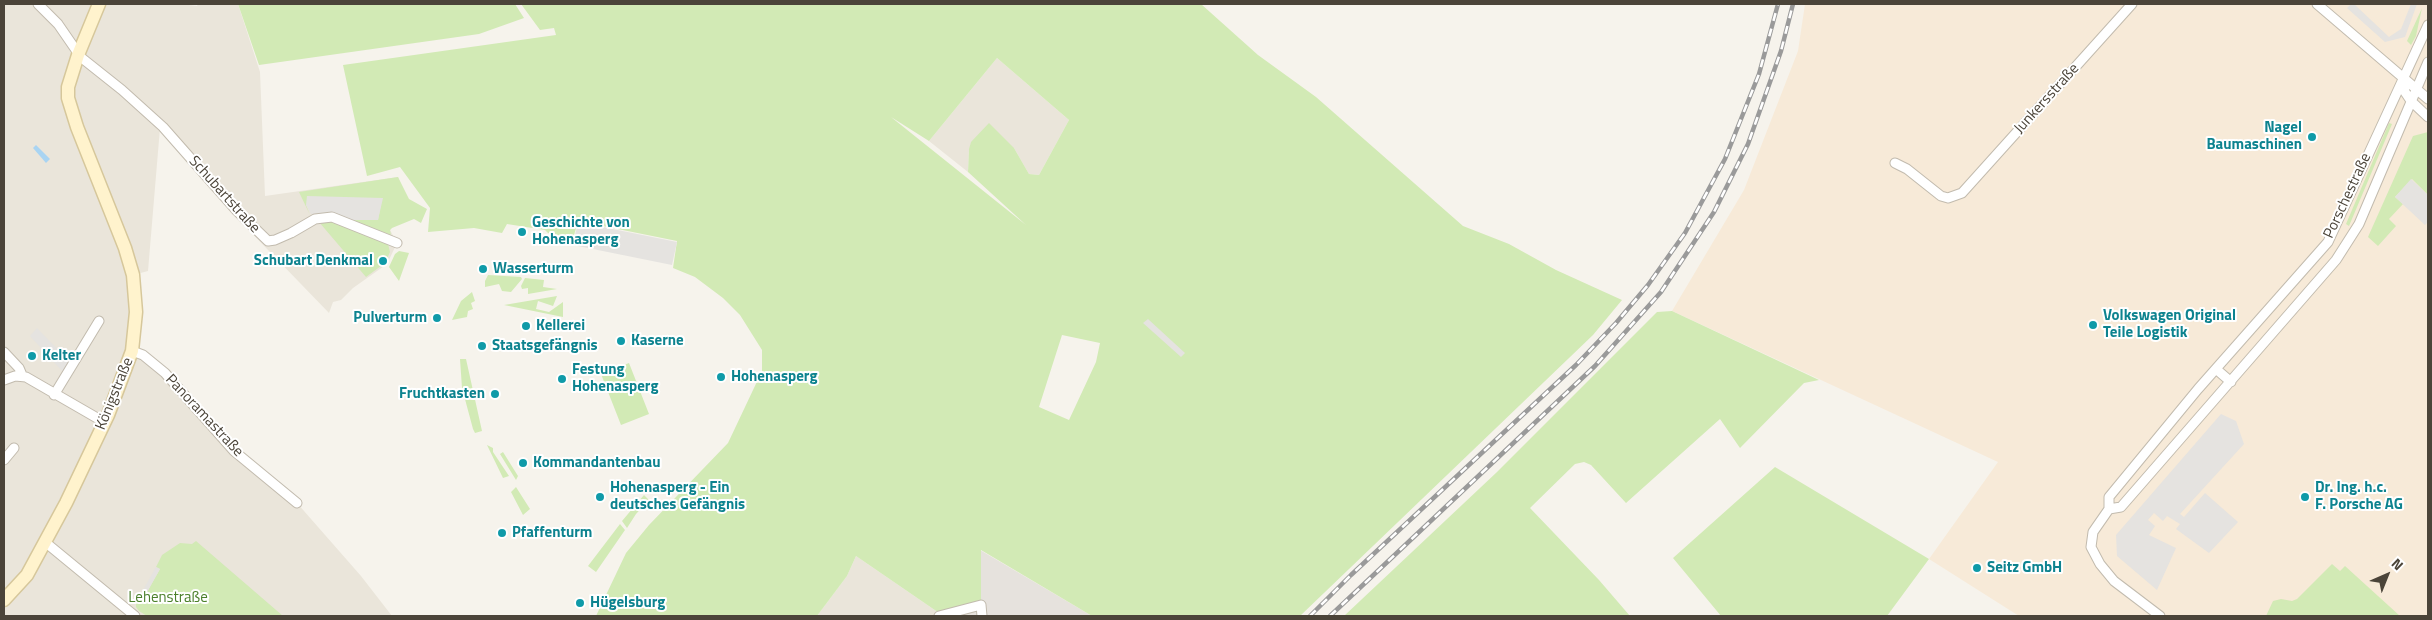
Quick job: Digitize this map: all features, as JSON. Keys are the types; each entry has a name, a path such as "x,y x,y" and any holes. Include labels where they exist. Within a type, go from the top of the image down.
{"main road":[{"name":"Königstraße","path":"4,600 26,575 66,503 104,422 132,351 136,312 132,272 125,248 70,108 68,87 78,54 99,4"}],"street":[{"path":"38,4 58,24 78,54"},
{"name":"Junkersstraße","path":"1895,163 1907,169 1941,196 1954,198 1962,193 2132,4"},
{"path":"2317,4 2428,99"},
{"name":"Porschestraße","path":"2428,25 2328,242 2216,369 2109,497 2109,508 2121,507 2322,278 2348,242 2361,219 2428,62"},
{"name":"Schubartstraße","path":"78,54 163,127 241,215 268,241 291,233 315,220 332,217 397,243"},
{"path":"2403,79 2405,92 2411,101 2428,117"},
{"path":"54,395 85,348 99,321"},
{"name":"Panoramastraße","path":"132,351 143,356 165,373 234,451 297,504"},
{"path":"4,352 19,368 22,375 104,422"},
{"path":"2216,369 2231,382"},
{"path":"4,380 22,375"},
{"path":"4,460 14,448"},
{"path":"2109,508 2093,532 2091,547 2100,564 2114,581 2160,616"},
{"path":"45,542 135,616"},
{"path":"939,616 981,605 982,616"}],"shaded area":[{"path":"4,4 181,4 197,6 198,4 238,4 260,72 265,196 398,177 409,206 390,230 397,243 387,264 353,288 341,300 333,302 329,313 240,221 160,128 148,271 133,275 132,351 143,355 234,451 297,503 361,576 392,616 4,616"},
{"path":"1805,4 2428,4 2428,616 2019,616 1929,559 1998,462 1672,311 1744,190 1798,51"},
{"path":"2354,4 2389,37 2401,29 2411,4 2417,4 2405,37 2385,42 2347,8"},
{"path":"997,58 1069,120 1039,175 1029,174 1014,148 969,149 968,172 929,141"},
{"path":"2411,179 2428,195 2428,222 2425,225 2395,197"},
{"path":"307,196 383,198 378,220 351,220 328,213 311,214 306,205"},
{"path":"578,222 677,242 672,265 573,245"},
{"path":"1148,319 1185,353 1181,357 1143,323"},
{"path":"37,328 70,362 63,372 30,336"},
{"path":"2221,414 2236,421 2244,444 2180,514 2184,517 2205,493 2238,522 2209,553 2176,529 2180,524 2167,516 2163,521 2154,513 2148,520 2155,526 2149,535 2176,548 2157,590 2117,556 2116,535"},
{"path":"980,550 1092,616 939,616"},
{"path":"856,556 942,615 817,616 847,576"},
{"path":"156,567 160,569 142,601 138,599"}],"green space":[{"path":"238,4 515,4 524,18 479,34 259,65"},
{"path":"521,4 1201,4 1258,55 1316,97 1463,226 1509,244 1556,270 1622,300 1593,335 1300,616 1092,616 981,550 981,605 942,615 856,556 847,576 817,616 596,616 626,553 649,525 728,443 762,371 762,350 740,315 723,298 695,277 673,268 677,241 578,221 573,239 563,242 560,236 548,233 545,230 507,224 502,233 474,228 428,232 430,208 400,167 367,176 343,65 556,35 554,28 540,30","holes":["997,58 1069,120 1039,175 1029,174 1014,148 989,123 971,142 968,172 1026,225 891,117 929,141","1062,335 1100,343 1096,362 1069,420 1039,407"]},
{"path":"2422,8 2416,36 2411,45 2407,41"},
{"path":"2389,123 2392,124 2349,226 2346,224"},
{"path":"2428,132 2428,195 2412,179 2395,197 2403,204 2389,219 2396,226 2378,246 2368,237 2413,136"},
{"path":"398,177 409,199 427,209 421,223 414,219 392,228 390,230 391,235 351,220 378,220 382,198 306,205 310,215 299,192"},
{"path":"329,221 388,244 390,252 385,263 366,277 319,222"},
{"path":"399,251 409,253 399,281 389,267 395,254"},
{"path":"488,275 521,277 522,279 511,292 502,291 499,284 485,287"},
{"path":"525,278 544,280 543,287 557,289 528,294 528,288 522,289 521,286"},
{"path":"472,292 475,301 471,303 473,309 468,311 467,317 452,320 461,301"},
{"path":"557,296 553,306 538,301 536,309 549,312 563,302 563,317 504,305"},
{"path":"1672,311 1819,380 1804,383 1740,448 1720,419 1626,503 1591,465 1584,462 1575,464 1530,508 1599,580 1630,616 1344,616 1497,472 1657,312"},
{"path":"460,359 466,359 482,431 475,433 462,388"},
{"path":"629,363 649,414 621,425 601,374"},
{"path":"487,445 493,448 493,452 509,476 503,478"},
{"path":"503,452 518,476 516,480 500,454"},
{"path":"1775,467 1929,559 1887,616 1721,616 1673,558"},
{"path":"516,487 530,509 523,515 511,492"},
{"path":"644,495 649,500 636,514 627,528 622,521"},
{"path":"620,524 625,530 596,572 588,566"},
{"name":"Lehenstraße","path":"196,541 283,616 147,616 139,611 136,607 136,602 138,599 142,601 160,569 156,567 162,555 180,543 192,544"},
{"path":"2332,564 2340,571 2345,566 2400,616 2266,616 2273,601 2281,599 2292,601 2297,599"}],"water":[{"path":"36,145 50,159 46,163 33,148"}],"railway":[{"path":"1310,616 1351,575 1576,365 1616,323 1648,285 1685,233 1725,159 1759,74 1778,4"},
{"path":"1330,616 1595,366 1661,292 1714,212 1748,144 1781,51 1793,4"}],"place":[{"name":"Nagel Baumaschinen","path":"2312,137"},
{"name":"Geschichte von Hohenasperg","path":"522,232"},
{"name":"Schubart Denkmal","path":"383,261"},
{"name":"Wasserturm","path":"483,269"},
{"name":"Pulverturm","path":"437,318"},
{"name":"Volkswagen Original Teile Logistik","path":"2093,325"},
{"name":"Kellerei","path":"526,326"},
{"name":"Kaserne","path":"621,341"},
{"name":"Staatsgefängnis","path":"482,346"},
{"name":"Kelter","path":"32,356"},
{"name":"Hohenasperg","path":"721,377"},
{"name":"Festung Hohenasperg","path":"562,379"},
{"name":"Fruchtkasten","path":"495,394"},
{"name":"Kommandantenbau","path":"523,463"},
{"name":"Hohenasperg - Ein deutsches Gefängnis","path":"600,497"},
{"name":"Dr. Ing. h.c. F. Porsche AG","path":"2305,497"},
{"name":"Pfaffenturm","path":"502,533"},
{"name":"Seitz GmbH","path":"1977,568"},
{"name":"Hügelsburg","path":"580,603"}]}
